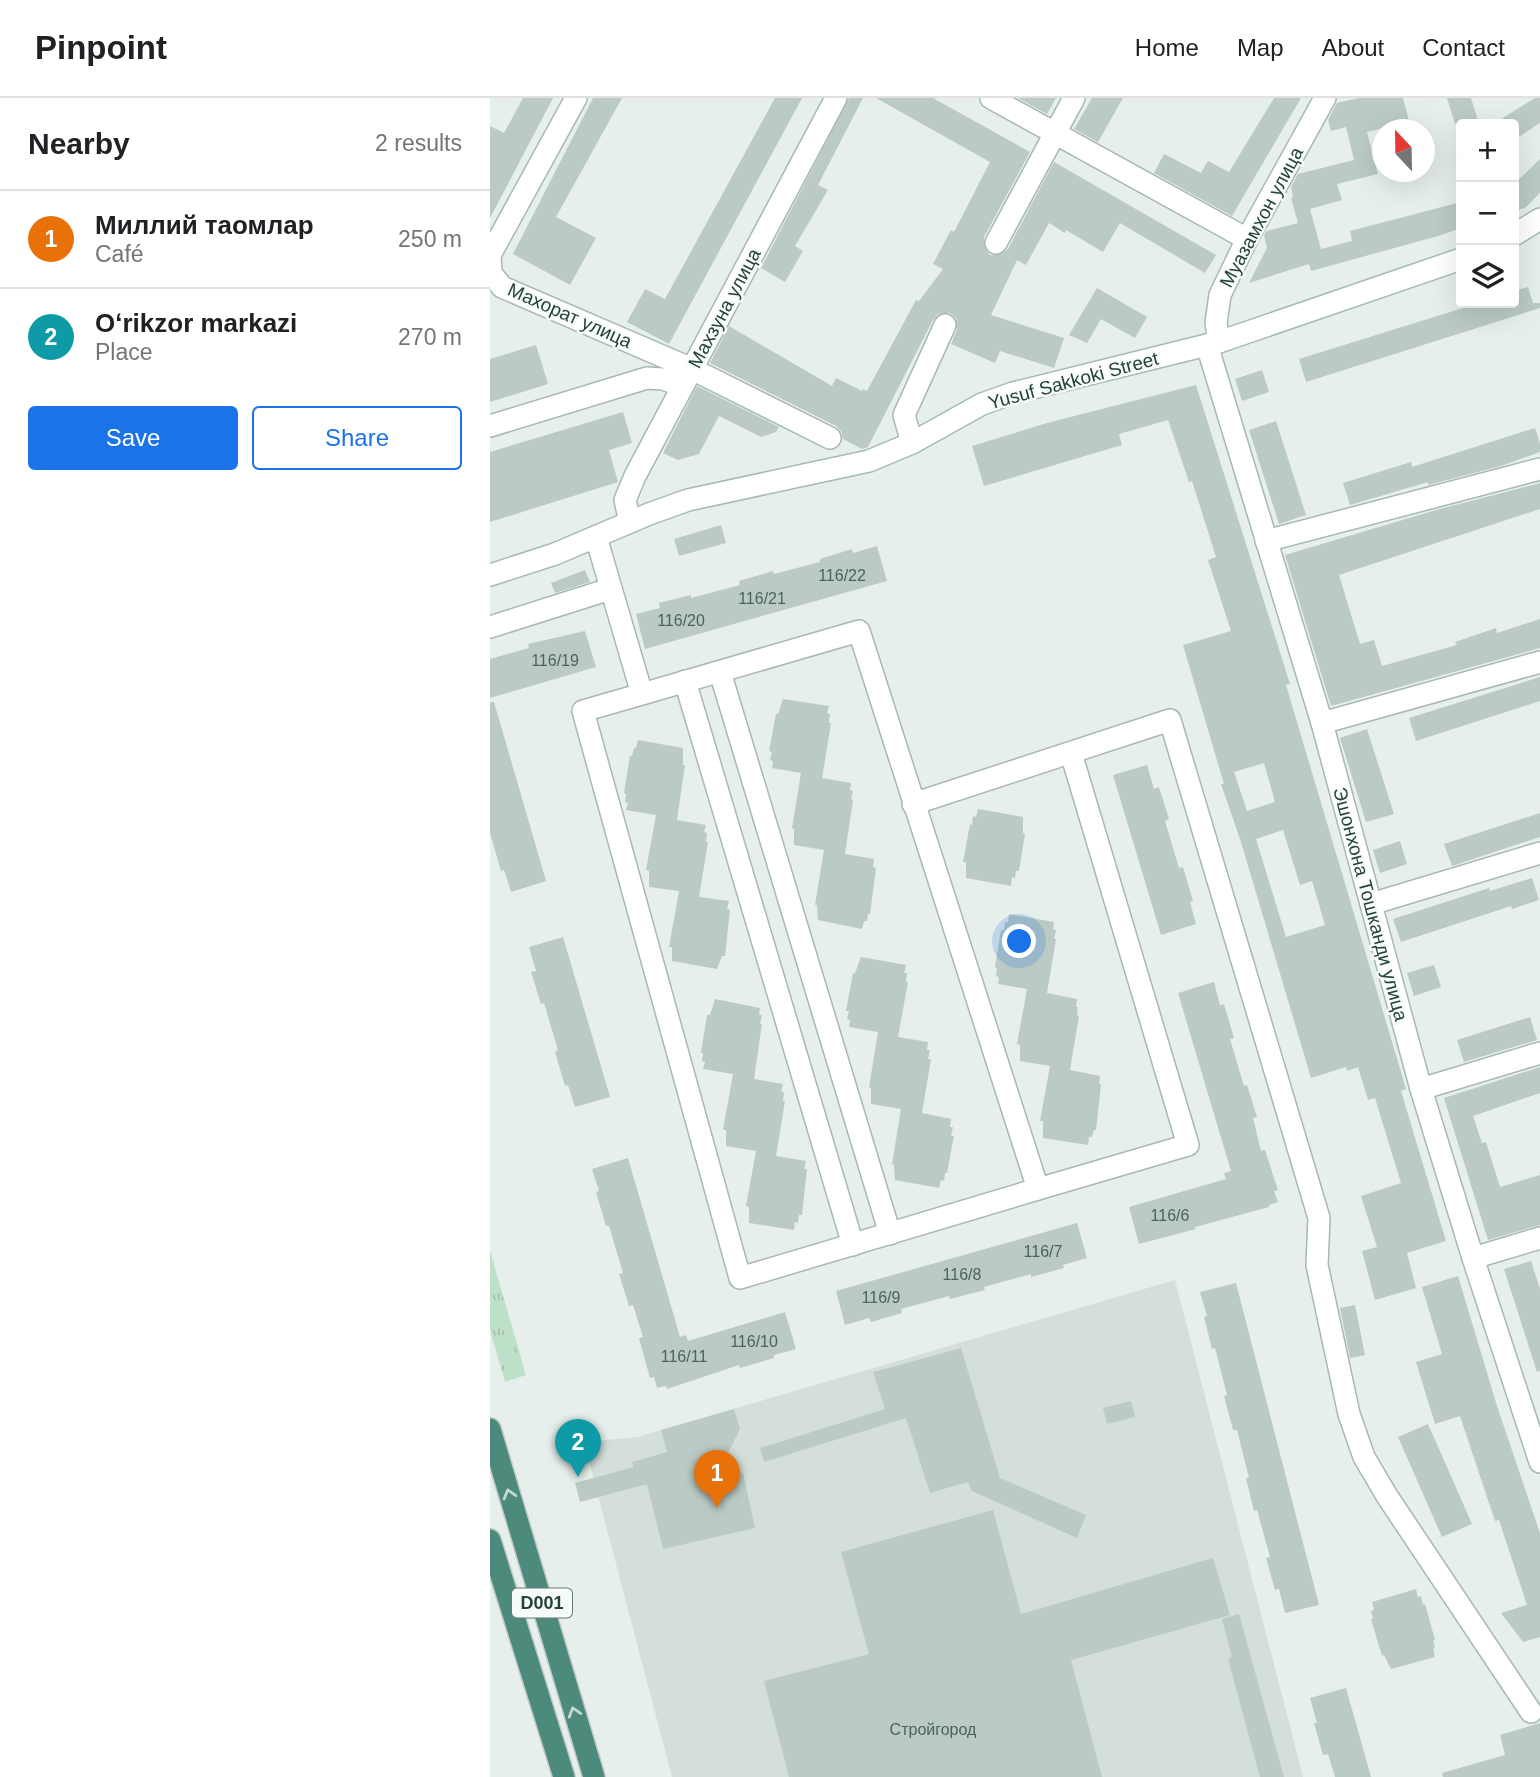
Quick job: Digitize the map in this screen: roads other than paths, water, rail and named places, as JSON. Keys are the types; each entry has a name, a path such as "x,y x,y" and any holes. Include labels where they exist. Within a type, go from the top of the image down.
{"highway":[{"name":"D001","path":"490,1429 594,1777"},
{"name":"D001","path":"490,1539 564,1777"}],"street":[{"name":"Махорат улица","path":"576,98 490,255 491,273 502,287 688,377 830,438"},
{"name":"Махзуна улица","path":"630,522 625,499 836,98"},
{"path":"991,98 1247,239"},
{"path":"996,243 1074,98"},
{"name":"Муазамхон улица","path":"1213,344 1220,295 1247,239 1325,98"},
{"path":"1519,232 1540,219"},
{"name":"Yusuf Sakkoki Street","path":"490,575 544,558 688,500 853,466 912,443 967,411 997,398 1213,344 1456,261"},
{"path":"912,443 904,415 945,325"},
{"name":"Эшонхона Тошканди улица","path":"1213,344 1266,541 1322,723 1421,1090 1473,1258 1536,1435 1540,1462"},
{"path":"490,426 647,378 688,377"},
{"path":"1266,541 1540,469"},
{"path":"596,537 642,694"},
{"path":"490,626 610,589"},
{"path":"1038,1189 859,631 583,711 740,1278 890,1234 1188,1144 1070,753"},
{"path":"1322,723 1540,662"},
{"path":"720,672 890,1234"},
{"path":"685,681 853,1245"},
{"path":"913,804 1170,720 1319,1218 1317,1265 1349,1414 1364,1457 1387,1496 1531,1712"},
{"path":"1371,904 1540,853"},
{"path":"1421,1090 1540,1053"},
{"path":"1473,1258 1540,1238"}],"place":[{"name":"Oʻrikzor markazi","path":"578,1477"},
{"name":"Миллий таомлар","path":"717,1508"}]}
